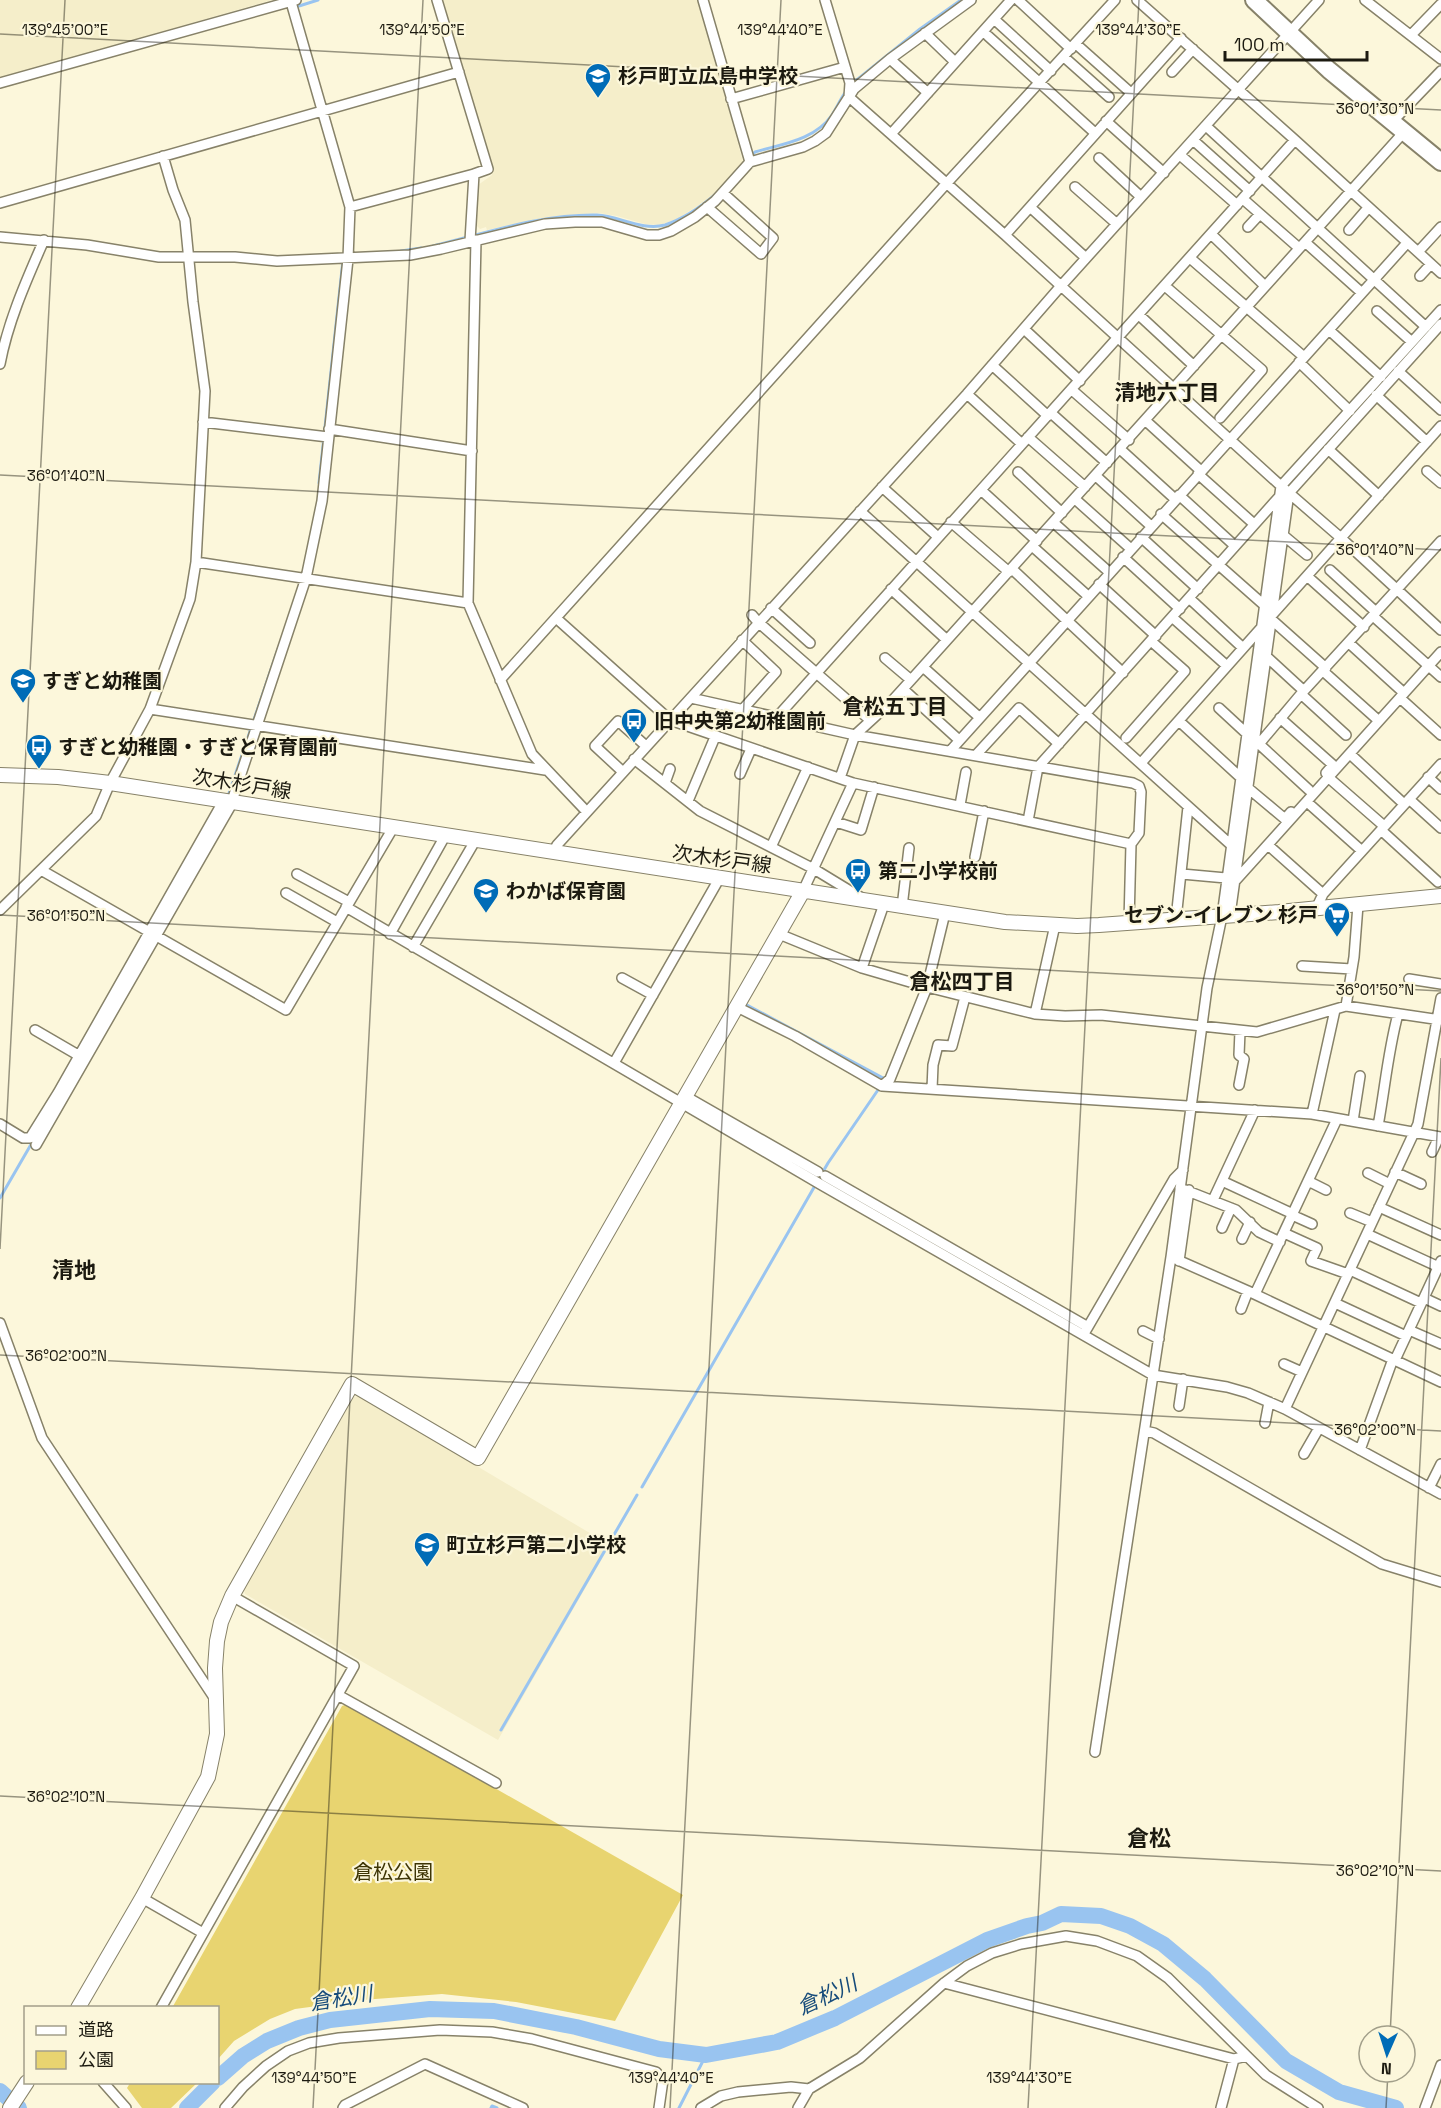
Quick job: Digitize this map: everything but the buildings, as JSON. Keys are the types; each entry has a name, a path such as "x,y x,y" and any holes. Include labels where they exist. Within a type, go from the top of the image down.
{"highway":[{"path":"1254,0 1289,34 1441,162"}],"street":[{"path":"350,207 488,170 437,0"},
{"path":"705,0 750,162"},
{"path":"825,0 850,83 849,97"},
{"path":"0,237 44,240 159,257 234,257 278,261 410,255 545,224 602,222 647,235 659,235 682,225 707,207 723,193 750,162 803,147 826,133 854,89 890,59 970,0"},
{"path":"891,134 1011,0"},
{"path":"1018,0 1131,93"},
{"path":"500,680 946,184 1115,0"},
{"path":"1137,0 1441,273"},
{"path":"553,853 634,759 742,640 755,619 771,608 967,394 1024,329 1029,316 1060,287 1319,0"},
{"path":"1365,0 1441,59"},
{"path":"0,83 294,1 350,207 348,259 322,501 306,578 228,801 36,1145"},
{"path":"1411,35 1441,4"},
{"path":"994,19 1051,71"},
{"path":"925,33 955,62"},
{"path":"988,36 1038,84 1095,133"},
{"path":"1005,235 1181,38"},
{"path":"1172,72 1193,49"},
{"path":"1064,57 1109,97"},
{"path":"890,59 928,93"},
{"path":"731,99 845,67"},
{"path":"840,778 855,735 903,689 1351,192 1441,71"},
{"path":"0,203 459,72"},
{"path":"849,97 1005,235 1441,630"},
{"path":"1106,121 1164,172"},
{"path":"1206,126 1441,340"},
{"path":"1193,140 1243,198 1260,214 1362,293"},
{"path":"778,716 815,672 1072,390 1295,140"},
{"path":"1180,155 1243,198"},
{"path":"0,910 96,816 110,783 150,709 190,599 196,562 205,391 185,220 163,156"},
{"path":"1099,158 1142,197"},
{"path":"474,174 472,451 468,603 532,754 587,812"},
{"path":"1075,187 1117,224"},
{"path":"707,207 761,254 773,238 723,193"},
{"path":"1030,207 1086,258"},
{"path":"1349,230 1368,208"},
{"path":"1248,227 1260,214"},
{"path":"1418,252 1441,227"},
{"path":"1211,234 1265,285"},
{"path":"0,364 1,350 26,281 44,240"},
{"path":"951,750 1407,243"},
{"path":"1190,258 1302,360 1350,411"},
{"path":"1420,276 1431,264"},
{"path":"1165,286 1262,370 1220,418"},
{"path":"1095,1752 1159,1339 1175,1259 1184,1189 1183,1170 1201,1027 1213,956 1226,915 1257,743 1289,493 1398,371 1430,330 1441,310"},
{"path":"1377,311 1412,342"},
{"path":"1139,315 1194,366"},
{"path":"1231,880 1230,844 1281,486 1412,342 1441,324"},
{"path":"1024,329 1080,381"},
{"path":"1329,330 1381,377"},
{"path":"992,365 1107,463"},
{"path":"1398,371 1441,410"},
{"path":"1072,390 1129,440"},
{"path":"967,394 1085,488"},
{"path":"1376,395 1427,442"},
{"path":"1146,421 1254,524"},
{"path":"203,422 329,433 472,451"},
{"path":"1272,617 1441,426"},
{"path":"1120,449 1235,546"},
{"path":"1328,449 1378,495"},
{"path":"1427,471 1441,483"},
{"path":"1018,472 1062,513"},
{"path":"1096,476 1151,526"},
{"path":"882,487 938,537"},
{"path":"981,490 1088,596"},
{"path":"1028,821 1038,767 1279,497"},
{"path":"1075,499 1131,549"},
{"path":"860,511 1230,844"},
{"path":"1161,514 1264,605"},
{"path":"951,522 1066,620 1123,673"},
{"path":"1054,523 1109,572"},
{"path":"1283,535 1306,555"},
{"path":"1141,537 1198,589"},
{"path":"1257,743 1441,540"},
{"path":"1123,557 1180,609"},
{"path":"196,562 468,603"},
{"path":"1330,570 1441,677"},
{"path":"1307,576 1364,627"},
{"path":"1099,584 1185,671 1126,738"},
{"path":"891,589 947,640"},
{"path":"1189,598 1244,648"},
{"path":"771,608 810,643"},
{"path":"1172,617 1227,666"},
{"path":"1272,617 1379,721"},
{"path":"556,618 670,720 853,783 1131,844"},
{"path":"755,619 870,720"},
{"path":"1141,763 1261,628"},
{"path":"742,640 776,672 743,709"},
{"path":"1349,643 1441,735"},
{"path":"1231,880 1268,845 1441,652"},
{"path":"1267,657 1346,735"},
{"path":"885,658 911,680"},
{"path":"923,667 979,717"},
{"path":"903,689 959,740"},
{"path":"691,698 855,735 951,750 1139,786 1141,792 1138,834 1131,844 1129,922"},
{"path":"976,755 1019,708 1059,744"},
{"path":"1219,708 1246,733"},
{"path":"150,709 545,770"},
{"path":"1248,788 1285,819 1333,765 1280,718"},
{"path":"623,772 595,747 618,721 646,746"},
{"path":"1179,722 1240,777"},
{"path":"688,801 716,737"},
{"path":"1257,743 1309,790"},
{"path":"740,774 751,749"},
{"path":"1350,754 1406,802 1441,828"},
{"path":"634,759 700,811 814,869 867,901"},
{"path":"1316,909 1323,894 1441,764"},
{"path":"771,847 808,768"},
{"path":"665,783 670,769"},
{"path":"960,805 966,772"},
{"name":"次木杉戸線","path":"0,775 58,777 110,783 1005,922 1077,926 1316,909 1423,898 1440,886"},
{"path":"1428,777 1441,789"},
{"path":"1329,778 1383,828 1440,886"},
{"path":"79,2006 142,1898 208,1777 217,1734 215,1668 220,1622 232,1596 352,1384 478,1458 780,934 814,869 853,783"},
{"path":"836,822 861,830 874,787"},
{"path":"1307,802 1362,851"},
{"path":"1176,918 1188,807"},
{"path":"975,857 984,811"},
{"path":"41,870 286,1010 393,828"},
{"path":"390,934 445,836"},
{"path":"413,947 475,841"},
{"path":"1268,845 1323,894"},
{"path":"902,907 909,848"},
{"path":"297,874 390,934 614,1063 822,1174 1086,1331 1154,1375 1227,1387 1248,1393 1285,1409 1441,1494"},
{"path":"1182,874 1231,880"},
{"path":"614,1063 719,879"},
{"path":"286,893 337,922"},
{"path":"862,968 884,904"},
{"path":"1346,1006 1358,905"},
{"path":"882,1086 890,1079 927,987 945,913"},
{"path":"1035,1014 1055,925"},
{"path":"0,1124 23,1138 30,1138 152,934"},
{"path":"780,934 862,968 1035,1014 1101,1015 1257,1032 1346,1006 1439,1020"},
{"path":"1302,966 1352,969"},
{"path":"622,978 653,995"},
{"path":"1409,979 1441,984"},
{"path":"932,1089 933,1065 938,1045 952,1046 965,997"},
{"path":"1285,1409 1418,1124 1439,1020 1441,998"},
{"path":"737,1007 795,1036 882,1086 1312,1114 1440,1137 1432,1152"},
{"path":"1312,1114 1335,1010"},
{"path":"1378,1126 1385,1092 1389,1045 1398,1014"},
{"path":"35,1030 78,1055"},
{"path":"1239,1085 1244,1059 1239,1055 1240,1031"},
{"path":"1353,1121 1360,1076"},
{"path":"683,1099 1086,1331"},
{"path":"1213,1200 1255,1110"},
{"path":"1241,1309 1282,1237 1338,1119"},
{"path":"1086,1331 1174,1179 1183,1170"},
{"path":"1395,1172 1422,1184"},
{"path":"1368,1173 1390,1184"},
{"path":"1222,1181 1312,1224"},
{"path":"1308,1181 1326,1190"},
{"path":"1184,1189 1231,1208 1259,1232 1317,1248 1311,1261 1349,1272 1422,1301 1441,1306"},
{"path":"1379,1207 1441,1235"},
{"path":"1222,1228 1231,1208"},
{"path":"1350,1213 1372,1222"},
{"path":"1242,1239 1250,1222"},
{"path":"1360,1450 1394,1360 1440,1265 1367,1234"},
{"path":"1175,1259 1441,1382"},
{"path":"1335,1303 1441,1344"},
{"path":"0,1323 42,1438 217,1702"},
{"path":"1143,1331 1159,1339"},
{"path":"1284,1364 1302,1372"},
{"path":"1179,1406 1183,1379"},
{"path":"1265,1423 1269,1402"},
{"path":"1304,1454 1319,1428"},
{"path":"1145,1431 1164,1439 1382,1563 1441,1582"},
{"path":"1429,1488 1441,1464"},
{"path":"162,2006 354,1666 232,1596"},
{"path":"338,1695 496,1783"},
{"path":"142,1898 203,1934"},
{"path":"798,2108 809,2089 860,2058 944,1983 967,1966 992,1953 1022,1944 1066,1936 1097,1941 1137,1956 1168,1978 1266,2075 1313,2107"},
{"path":"944,1983 1234,2059 1247,2056"},
{"path":"225,2108 243,2086 266,2066 288,2051 309,2043 339,2038 440,2030 492,2032 532,2039 656,2072 663,2080 659,2108"},
{"path":"1221,2108 1234,2059"},
{"path":"343,2108 425,2064 523,2108"},
{"path":"1425,2108 1441,2065"},
{"path":"10,2108 26,2084"},
{"path":"106,2084 126,2108"},
{"path":"112,2092 117,2084"},
{"path":"701,2108 721,2096 738,2092 791,2087 809,2089"},
{"path":"1429,2095 1441,2096"}],"shaded area":[{"path":"0,0 272,0 0,78"},
{"name":"杉戸町立広島中学校","path":"441,0 699,0 743,162 708,199 677,219 660,225 645,224 599,213 547,217 487,230 486,227 480,229 476,225 478,185 492,175"},
{"name":"町立杉戸第二小学校","path":"359,1396 610,1545 498,1740 245,1594 244,1590 354,1397"}],"green space":[{"name":"倉松公園","path":"347,1704 683,1895 615,2021 516,2002 442,1994 362,2000 295,2009 270,2019 234,2041 219,2058 219,2006 173,2006 342,1706"},
{"path":"129,2084 196,2084 171,2108 142,2108 127,2088"}],"waterway":[{"path":"299,6 318,0"},
{"path":"853,83 920,29 961,0"},
{"path":"751,156 755,152 797,140 817,130 832,115 847,90"},
{"path":"433,246 514,225 576,216 597,215 639,225 665,225 692,212 716,194"},
{"path":"401,251 421,248"},
{"path":"319,483 343,260"},
{"path":"228,796 278,649"},
{"path":"747,1005 885,1079"},
{"path":"642,1487 828,1163 880,1087"},
{"path":"0,1198 33,1141"},
{"path":"501,1730 637,1495"},
{"name":"倉松川","path":"219,2077 243,2056 267,2041 299,2028 330,2020 430,2009 494,2011 576,2027 659,2049 706,2055 777,2042 835,2018 987,1940 1042,1923 1061,1914 1101,1916 1130,1926 1163,1944 1205,1979 1286,2061 1339,2092 1396,2108"},
{"path":"679,2108 706,2055"},
{"name":"倉松川","path":"187,2108 211,2084"},
{"name":"倉松川","path":"0,2091 19,2108"},
{"path":"491,2108 492,2106 497,2108"}],"place":[{"name":"杉戸町立広島中学校","path":"598,99"},
{"name":"すぎと幼稚園","path":"23,704"},
{"name":"旧中央第2幼稚園前","path":"634,744"},
{"name":"すぎと幼稚園・すぎと保育園前","path":"39,770"},
{"name":"第二小学校前","path":"858,894"},
{"name":"わかば保育園","path":"486,914"},
{"name":"セブン-イレブン 杉戸","path":"1337,938"},
{"name":"町立杉戸第二小学校","path":"427,1568"}],"district":[{"name":"清地六丁目","path":"1167,392"},
{"name":"倉松五丁目","path":"895,706"},
{"name":"倉松四丁目","path":"962,981"},
{"name":"清地","path":"74,1270"},
{"name":"倉松","path":"1149,1838"}]}
